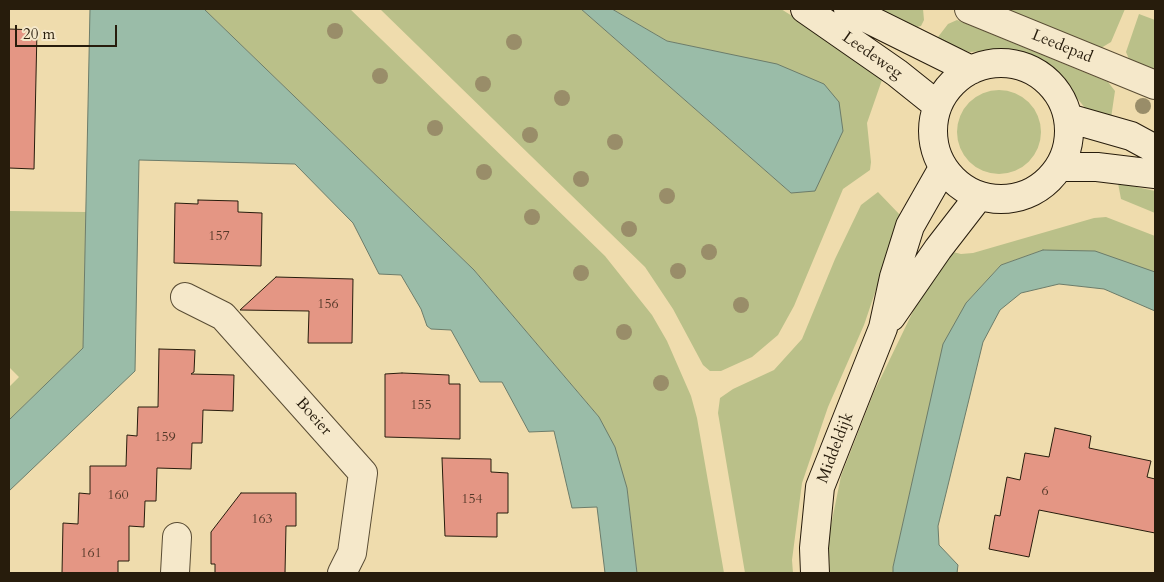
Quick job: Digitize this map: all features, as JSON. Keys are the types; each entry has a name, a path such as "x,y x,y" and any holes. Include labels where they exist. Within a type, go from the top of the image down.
{"street":[{"name":"Leedeweg","path":"805,9 897,73 938,105"},
{"name":"Leedeweg","path":"848,9 971,70"},
{"name":"Leedepad","path":"969,9 1155,85"},
{"path":"1001,63 1031,70 1044,78 1063,103 1068,118 1068,143 1060,167 1038,189 1024,196 994,200 979,196 965,190 943,168 933,144 934,118 938,105 951,85 971,70 1001,63"},
{"path":"1068,118 1131,136 1155,149"},
{"path":"1060,167 1097,168 1155,174"},
{"name":"Middeldijk","path":"815,573 814,548 820,488 884,328 894,277 910,226 943,168"},
{"name":"Middeldijk","path":"884,328 938,249 979,196"},
{"name":"Boeier","path":"185,297 223,316 363,473 352,553 342,573"},
{"path":"175,573 176,537"}],"green space":[{"path":"204,9 350,9 605,256 652,315 667,341 691,396 697,418 724,573 637,573 627,488 599,417 474,270"},
{"path":"380,9 581,9 791,193 721,53 667,41 612,9 781,9 862,60 883,77 867,123 871,162 870,170 843,189 794,306 778,335 752,357 721,371 710,371 703,365 673,309 645,267"},
{"path":"880,9 923,9 924,20 921,26 917,27"},
{"path":"1002,9 1125,9 1111,42 1101,48"},
{"path":"1139,14 1155,20 1155,72 1136,64 1129,59 1126,52"},
{"path":"957,20 1108,82 1115,91 1111,118 1095,115 1086,109 1053,69 1028,55 1005,50 969,52 938,40 938,37 948,24"},
{"path":"999,90 1022,97 1034,109 1041,132 1034,155 1022,167 999,174 976,167 964,155 957,132 964,109 976,97"},
{"path":"1118,183 1155,191 1155,213 1121,199"},
{"path":"878,192 901,216 864,325 828,407 802,483 792,560 793,573 745,573 718,413 720,398 733,389 774,370 802,339 835,259 861,205"},
{"path":"9,211 86,212 83,348 9,420 9,387 19,377 9,367"},
{"path":"1106,217 1155,236 1155,272 1043,250 1001,265 966,303 915,470 893,573 830,573 828,540 841,476 874,392 919,299 949,251 961,254 973,253 1094,218"}],"shaded area":[{"path":"90,9 204,9 474,270 599,417 615,447 627,488 637,573 605,573 597,507 572,508 554,431 529,432 502,382 480,382 451,330 431,329 427,326 421,309 401,275 379,274 353,223 295,164 139,160 135,371 9,491 9,420 83,348"},
{"path":"581,9 612,9 667,41 777,64 824,84 839,102 843,131 815,191 791,193"},
{"path":"1043,250 1095,251 1155,272 1155,311 1104,289 1059,284 1021,293 1000,310 983,342 938,526 939,545 958,565 957,573 893,573 943,344 966,303 1001,265"}],"building":[{"path":"9,29 37,30 34,169 9,168"},
{"path":"198,200 238,201 238,212 262,213 261,266 174,263 175,203 198,204"},
{"path":"276,277 353,279 352,343 308,343 309,311 240,310"},
{"path":"159,349 195,350 194,372 191,374 234,375 233,411 203,410 202,443 192,443 191,469 157,468 156,501 145,501 144,527 129,526 129,561 118,561 118,573 62,573 63,523 78,524 79,493 90,494 90,466 126,466 127,435 137,436 138,407 158,407"},
{"path":"385,374 449,375 449,384 460,384 460,439 385,437"},
{"path":"1055,428 1091,436 1089,448 1151,461 1147,477 1155,479 1155,533 1039,510 1029,557 989,549 995,515 1000,516 1007,477 1020,480 1025,453 1049,457"},
{"path":"442,458 491,459 491,472 508,473 508,513 497,513 497,537 445,536"},
{"path":"241,493 296,493 296,526 286,526 285,573 215,573 215,564 211,564 211,532"}]}
